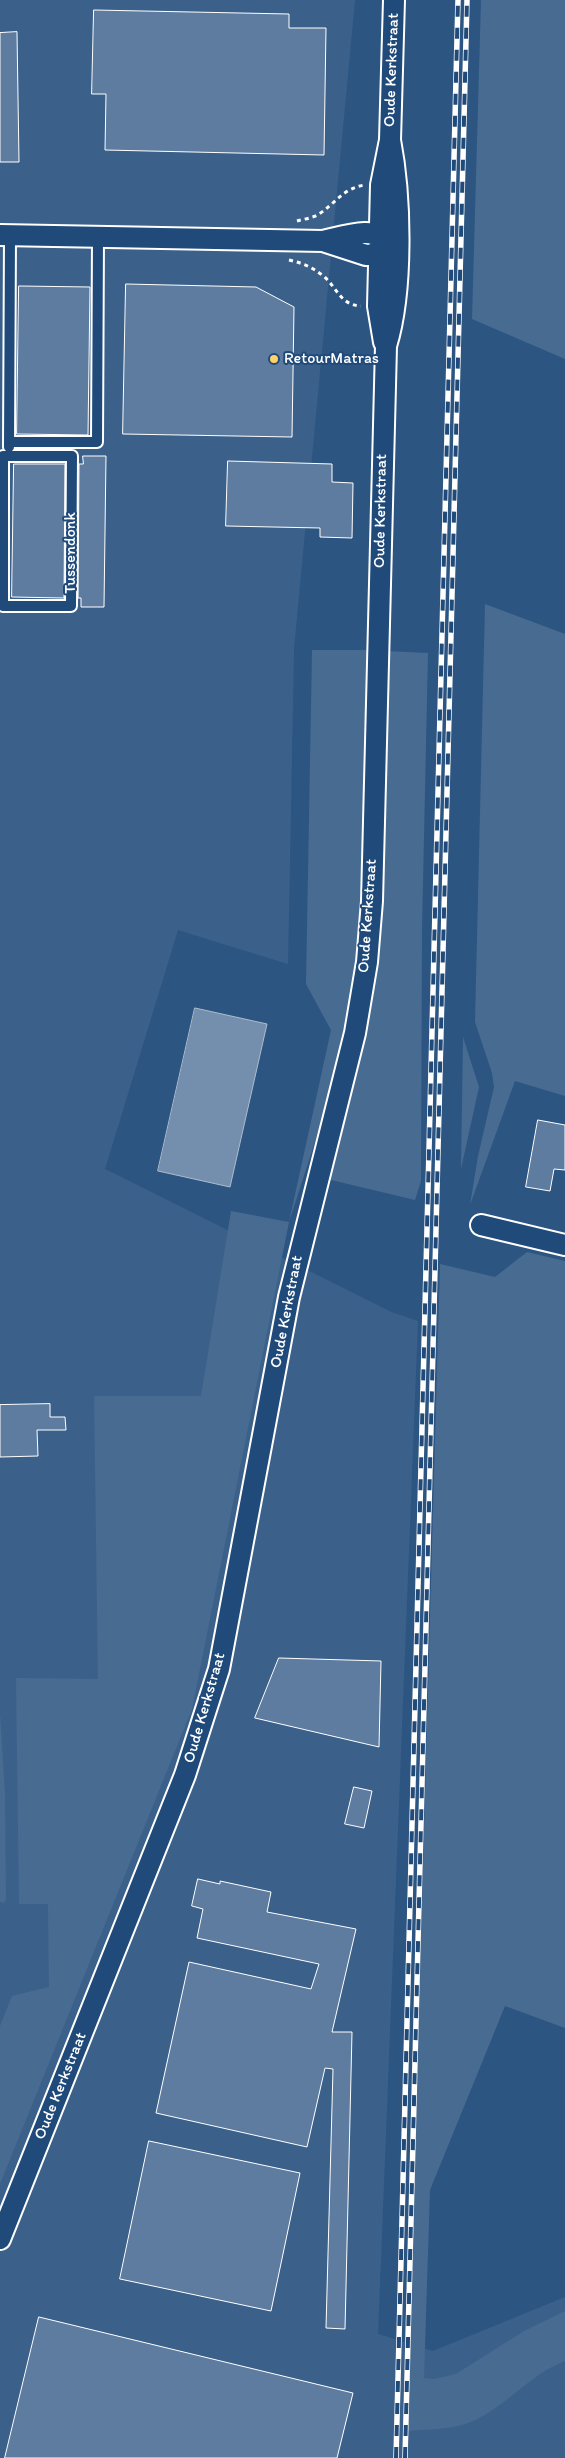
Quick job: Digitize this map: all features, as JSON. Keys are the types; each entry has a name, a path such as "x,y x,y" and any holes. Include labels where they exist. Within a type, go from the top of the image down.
{"street":[{"name":"Oude Kerkstraat","path":"0,2239 185,1775 219,1669 289,1297 355,1032 367,962 372,901 386,346 394,306 381,185 390,140 394,0"},
{"name":"Oude Kerkstraat","path":"388,237 397,184 390,140"},
{"name":"Tussendonk","path":"5,235 323,241 358,232 388,237"},
{"path":"379,254 388,237"},
{"name":"Tussendonk","path":"323,241 357,253 379,254"},
{"name":"Oude Kerkstraat","path":"379,254 378,306 386,346"},
{"path":"481,1225 565,1245"}],"lane":[{"name":"Tussendonk","path":"5,235 10,456"},
{"path":"10,442 97,442 98,237"},
{"name":"Tussendonk","path":"3,456 10,456 72,456 71,606 2,606 3,456"}],"path":[{"path":"291,223 318,214 345,191 354,187 381,185"},
{"path":"284,258 308,265 324,276 340,298 350,305 378,306"}],"shaded area":[{"path":"0,0 355,0 294,648 288,964 178,930 105,1169 391,1312 418,1321 378,2334 433,2351 565,2297 565,2458 0,2458"},
{"path":"481,0 565,0 565,359 472,319"},
{"path":"485,604 565,634 565,1096 515,1081 470,1205 478,1156 494,1087 492,1073 475,1022"},
{"path":"312,650 367,650 364,854 353,991 334,1083 289,1222 331,1030 306,984"},
{"path":"386,651 428,653 422,928 421,1181 415,1200 327,1179 363,1037 377,951"},
{"path":"195,1008 267,1024 230,1187 158,1171"},
{"path":"463,1037 479,1087 461,1169"},
{"path":"231,1211 289,1222 192,1709 0,2184 0,2026 12,1996 49,1987 48,1904 19,1904 16,1678 98,1679 94,1396 201,1396"},
{"path":"527,1252 565,1261 565,2028 505,2006 430,2190 424,2378 434,2379 456,2374 524,2331 565,2311 565,2361 530,2381 487,2414 475,2420 459,2426 407,2431 440,1264 495,1277"},
{"path":"0,1713 5,1794 6,1899 4,1903 0,1902"}],"building":[{"path":"94,10 289,14 289,28 326,28 324,155 105,150 106,94 92,94"},
{"path":"17,32 19,162 0,162 0,33"},
{"path":"126,284 256,287 294,307 292,437 123,434"},
{"path":"19,286 90,287 88,435 17,434"},
{"path":"83,456 106,456 104,607 81,607 81,598 78,598 79,464 83,464"},
{"path":"228,461 332,464 332,482 353,483 352,538 320,537 320,528 226,526"},
{"path":"14,464 65,464 64,598 12,597"},
{"path":"538,1120 565,1125 565,1170 554,1169 550,1191 526,1187"},
{"path":"50,1404 50,1417 65,1417 66,1430 37,1430 38,1456 0,1457 0,1405"},
{"path":"279,1658 381,1661 379,1747 255,1718"},
{"path":"354,1787 372,1791 364,1828 345,1824"},
{"path":"198,1879 220,1884 220,1881 271,1892 267,1912 356,1929 332,2032 352,2032 345,2329 326,2328 333,2069 325,2068 307,2147 156,2113 189,1962 311,1989 319,1964 197,1938 203,1909 192,1906"},
{"path":"149,2141 300,2173 271,2311 120,2279"},
{"path":"39,2317 353,2393 337,2458 5,2458"}],"railway":[{"path":"396,2458 458,0"},
{"path":"405,2458 467,0"}],"place":[{"name":"RetourMatras","path":"274,359"}]}
